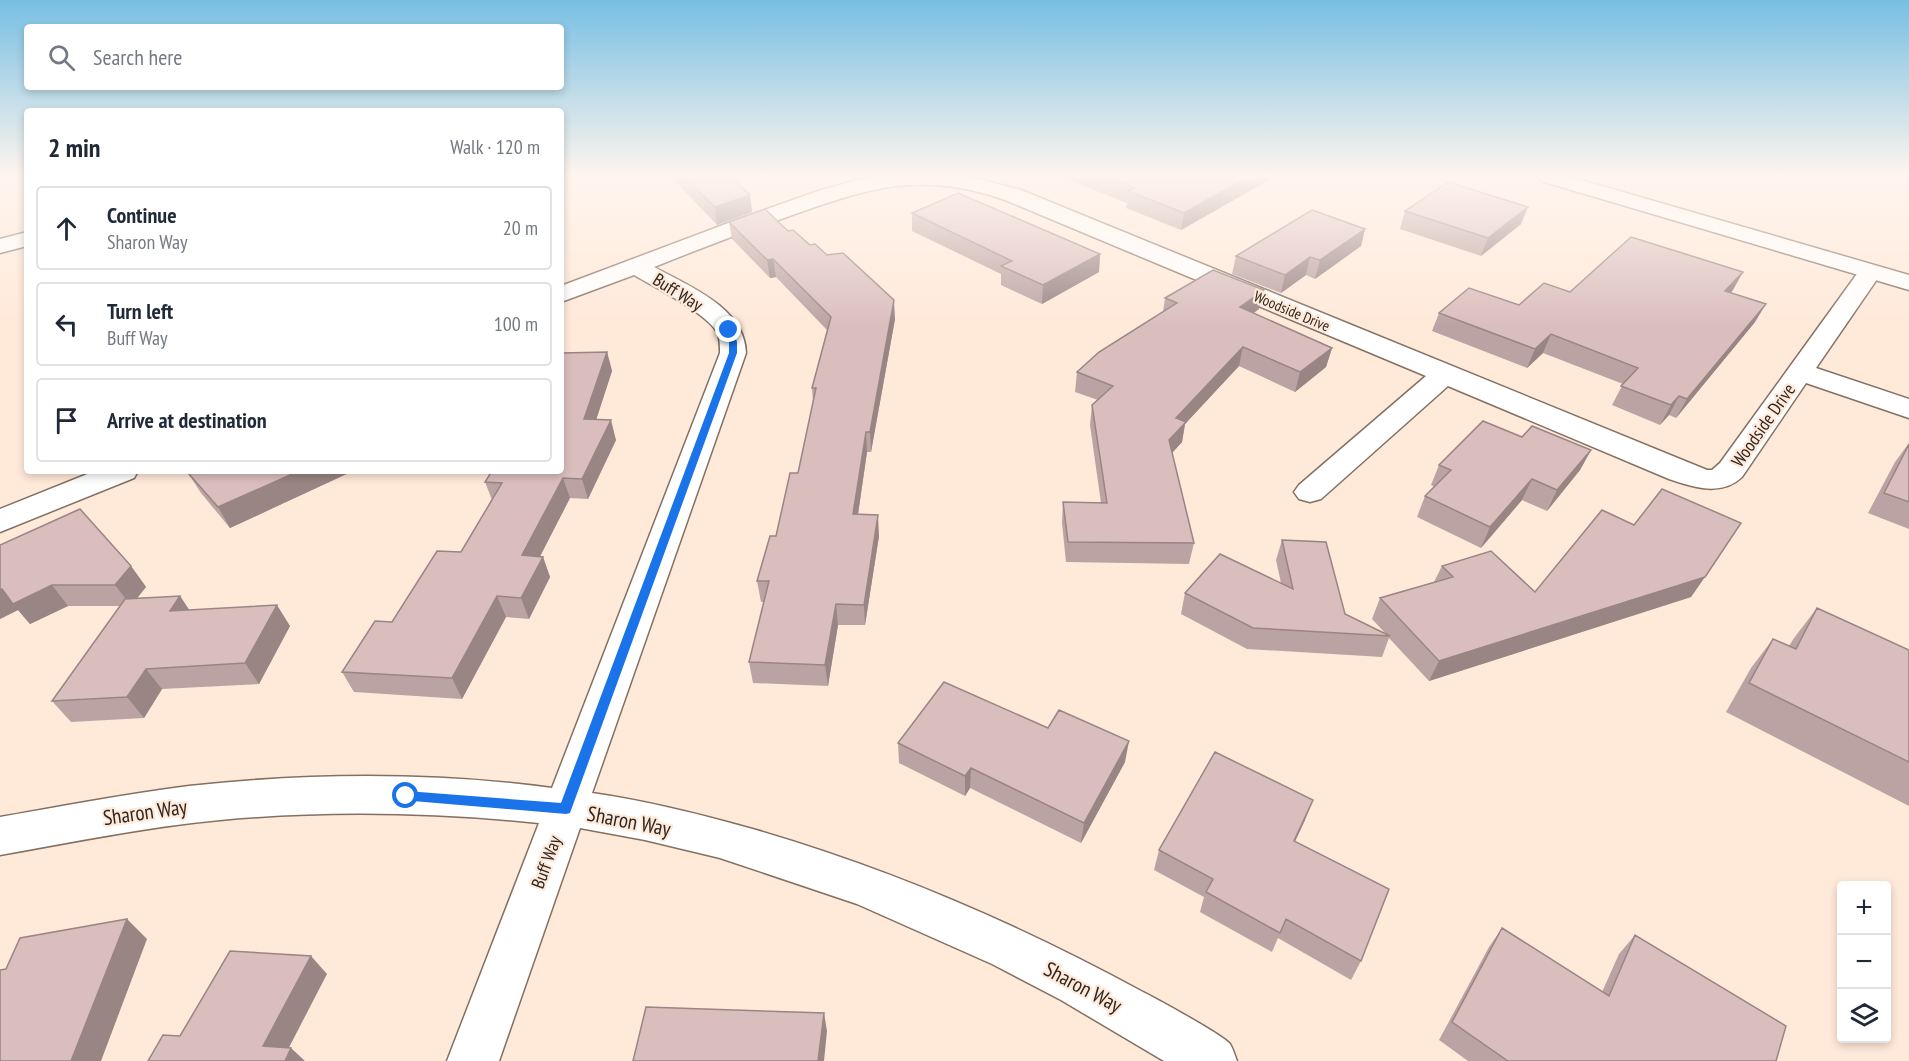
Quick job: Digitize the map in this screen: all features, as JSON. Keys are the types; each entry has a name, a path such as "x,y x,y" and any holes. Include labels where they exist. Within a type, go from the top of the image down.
{"street":[{"name":"Woodside Drive","path":"564,294 635,265 743,227"},
{"name":"Woodside Drive","path":"1087,227 1680,472 1716,481 1731,470 1870,272"},
{"path":"1716,227 1909,284"},
{"path":"0,246 24,240"},
{"name":"Buff Way","path":"473,1061 733,353 733,342 729,330 722,321 635,265"},
{"path":"1801,372 1909,409"},
{"path":"1310,492 1444,375"},
{"path":"0,521 116,474"},
{"name":"Sharon Way","path":"0,836 175,807 249,799 336,795 406,796 566,809 645,821 818,870 898,899 981,934 1067,977 1167,1033 1210,1061"}],"building":[{"path":"734,227 783,227 788,231 793,230 810,245 815,244 827,255 843,253 894,300 870,432 866,432 853,514 878,515 864,605 836,604 825,665 749,662 769,581 757,581 770,536 776,536 790,473 798,473 816,388 812,388 831,317 773,259 767,260"},
{"path":"940,227 1036,227 1100,254 1043,285 1001,266 1012,261"},
{"path":"1285,227 1358,227 1365,229 1320,260 1310,257 1285,275 1236,256"},
{"path":"1453,227 1503,227 1488,238"},
{"path":"1631,237 1743,272 1725,291 1766,304 1687,399 1679,396 1671,405 1621,386 1638,368 1551,334 1535,349 1439,313 1469,288 1519,305 1544,283 1570,292"},
{"path":"1213,270 1264,290 1240,307 1332,348 1300,372 1243,347 1176,418 1186,422 1169,440 1194,543 1068,542 1063,502 1107,503 1092,405 1113,386 1077,372 1099,352 1177,303 1165,298"},
{"path":"607,352 584,419 611,420 582,479 563,478 522,555 543,557 521,598 497,596 452,678 342,672 375,621 392,622 437,551 461,552 502,483 485,482 490,474 564,474 564,353"},
{"path":"1483,421 1522,437 1532,426 1591,450 1557,490 1532,479 1490,527 1425,496 1451,470 1439,465"},
{"path":"1909,444 1909,502 1884,493"},
{"path":"189,474 292,474 218,507"},
{"path":"1662,489 1741,523 1705,577 1439,661 1380,598 1453,577 1442,566 1491,551 1535,592 1602,510 1634,525"},
{"path":"80,509 131,566 115,585 52,585 13,604 2,589 0,590 0,545"},
{"path":"1282,540 1326,542 1345,614 1390,636 1253,628 1185,593 1220,554 1293,589"},
{"path":"180,596 170,611 277,605 245,663 146,669 127,697 52,701 125,599"},
{"path":"1817,608 1909,650 1909,762 1749,683 1773,639 1796,649"},
{"path":"944,682 1048,728 1059,710 1129,741 1084,823 971,768 965,776 898,743"},
{"path":"1215,752 1313,800 1294,841 1389,889 1361,961 1286,919 1280,933 1206,892 1213,879 1159,850"},
{"path":"127,919 71,1061 0,1061 0,970 6,969 20,938"},
{"path":"1502,928 1609,996 1635,935 1786,1026 1776,1061 1508,1061 1452,1022"},
{"path":"230,951 311,956 263,1046 291,1048 285,1061 148,1061 163,1035 180,1036"},
{"path":"646,1007 824,1013 818,1061 633,1061"}],"route":[{"path":"406,796 566,809 733,353 733,342 729,330"}]}
